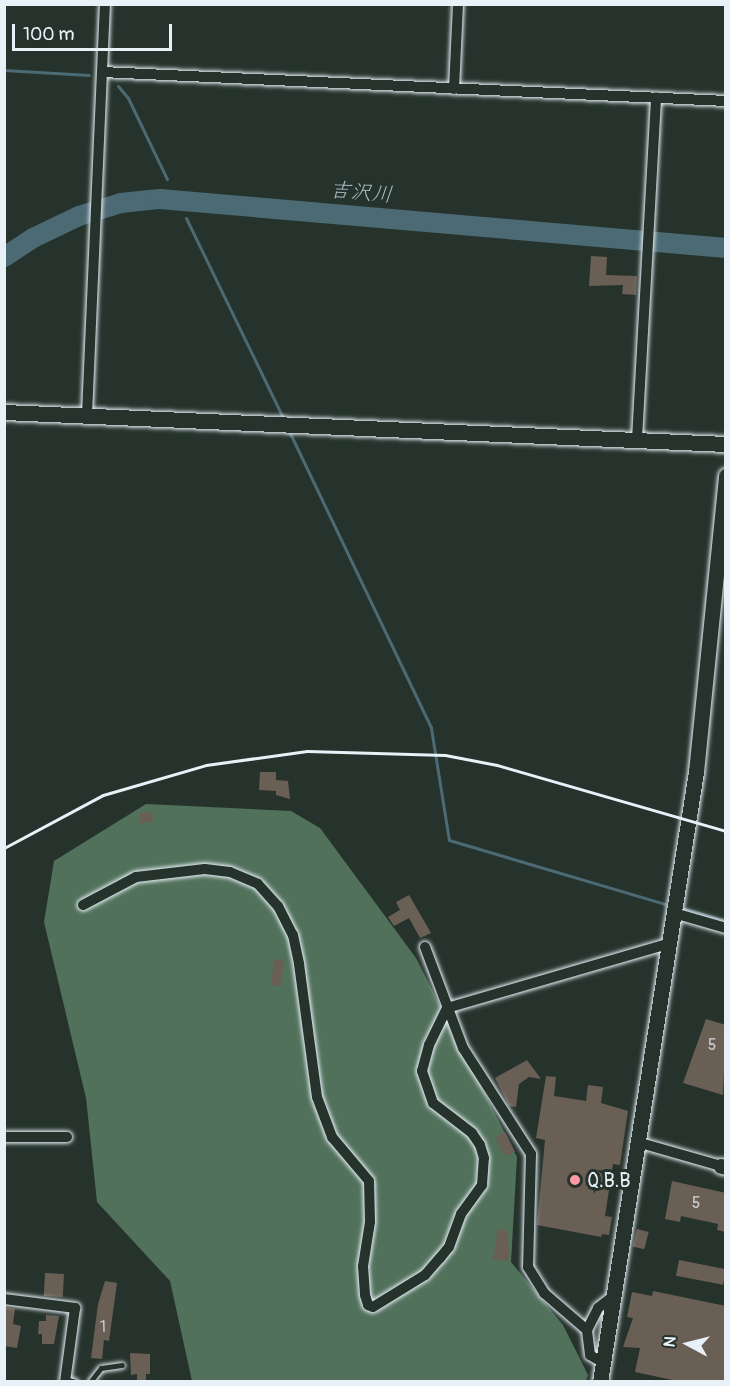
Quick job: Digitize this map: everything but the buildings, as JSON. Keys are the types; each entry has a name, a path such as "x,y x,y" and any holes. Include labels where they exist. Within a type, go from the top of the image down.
{"street":[{"path":"87,415 105,4"},
{"path":"454,89 458,4"},
{"path":"102,72 726,101"},
{"path":"637,440 656,98"},
{"path":"4,411 726,444"},
{"path":"600,1382 611,1298 674,913 702,721 726,476"},
{"path":"83,905 136,877 205,869 230,872 258,884 278,906 293,934 317,1097 332,1137 369,1181 370,1222 363,1266 365,1295 368,1305 374,1307 425,1275 449,1247 461,1214 482,1185 484,1158 480,1145 472,1132 433,1103 422,1071 429,1046 447,1008 668,945"},
{"path":"674,913 726,928"},
{"path":"425,947 463,1048 531,1154 528,1267 544,1293 587,1330"},
{"path":"4,1137 67,1137"},
{"path":"637,1142 723,1166"},
{"path":"602,1362 590,1355 587,1330 598,1308 611,1298"},
{"path":"4,1299 75,1308 69,1381"}],"lane":[{"path":"90,1382 101,1368 122,1365"}],"green space":[{"path":"146,804 291,811 320,828 416,958 517,1157 511,1262 563,1325 588,1375 586,1381 192,1381 170,1281 97,1202 86,1098 44,922 54,861"}],"waterway":[{"path":"4,70 89,75"},
{"path":"118,86 128,98 167,179"},
{"name":"吉沢川","path":"4,257 33,238 79,216 121,203 160,199 726,248"},
{"path":"186,218 284,420"},
{"path":"288,429 431,728 449,840 665,904"},
{"path":"685,909 726,921"}],"railway":[{"path":"4,848 103,795 206,765 307,751 445,755 497,765 726,831"}],"place":[{"name":"Q.B.B","path":"575,1180"}]}
